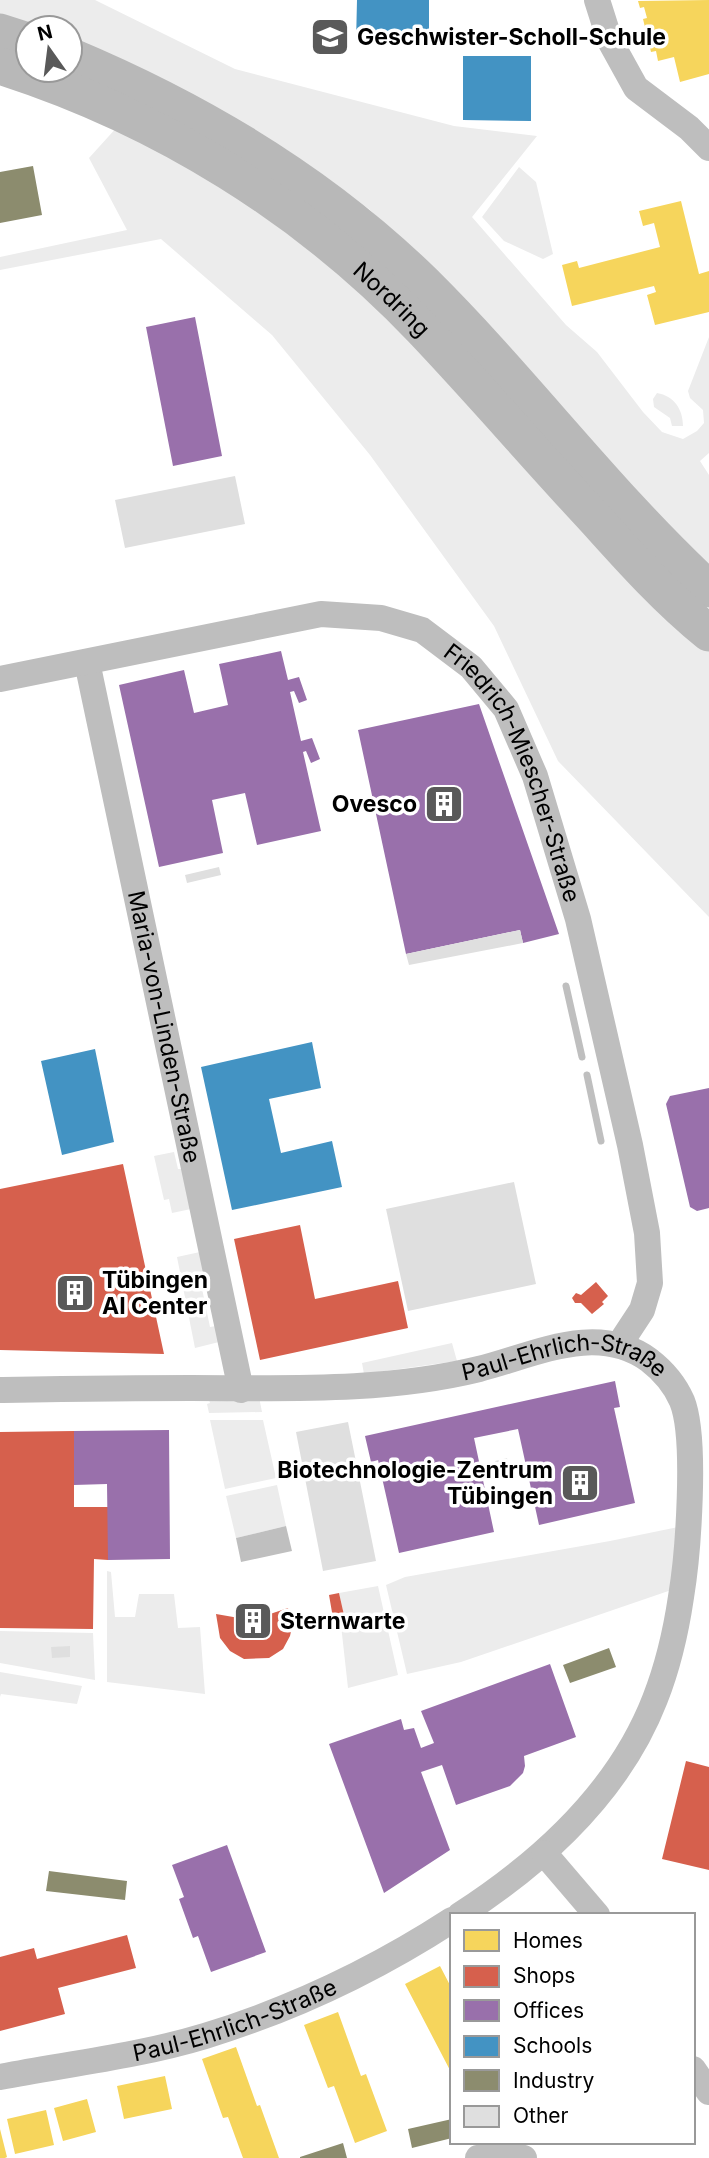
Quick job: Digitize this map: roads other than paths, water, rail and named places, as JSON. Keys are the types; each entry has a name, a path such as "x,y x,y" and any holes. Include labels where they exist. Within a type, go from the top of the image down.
{"street":[{"path":"597,0 610,41 636,88 689,128 709,148"},
{"name":"Nordring","path":"84,61 128,80 234,136 277,164 359,225 423,282 627,508 709,589"},
{"name":"Nordring","path":"0,66 95,101 169,137 247,184 323,239 410,316 640,569 709,634"},
{"name":"Friedrich-Miescher-Straße","path":"0,679 321,614 381,618 422,630 471,667 506,709 535,776 578,919 630,1145 647,1233 650,1283 642,1310 619,1345"},
{"name":"Maria-von-Linden-Straße","path":"87,662 241,1390"},
{"name":"Paul-Ehrlich-Straße","path":"0,1390 241,1390 392,1384 453,1375 595,1340 630,1349 650,1361 676,1389 686,1415 699,1436 676,1632 656,1697 625,1758 591,1804 524,1871 463,1913"},
{"path":"544,1853 595,1913"},
{"name":"Paul-Ehrlich-Straße","path":"0,2077 133,2053 203,2037 320,1993 364,1972 450,1921"},
{"path":"695,2072 709,2092"},
{"path":"478,2158 509,2154 524,2158"}],"waterway":[{"path":"566,986 582,1057"},
{"path":"587,1075 601,1141"}],"place":[{"name":"Geschwister-Scholl-Schule","path":"330,37"},
{"name":"Ovesco","path":"444,804"},
{"name":"Tübingen AI Center","path":"75,1293"},
{"name":"Biotechnologie-Zentrum Tübingen","path":"580,1483"},
{"name":"Sternwarte","path":"253,1621"}]}
